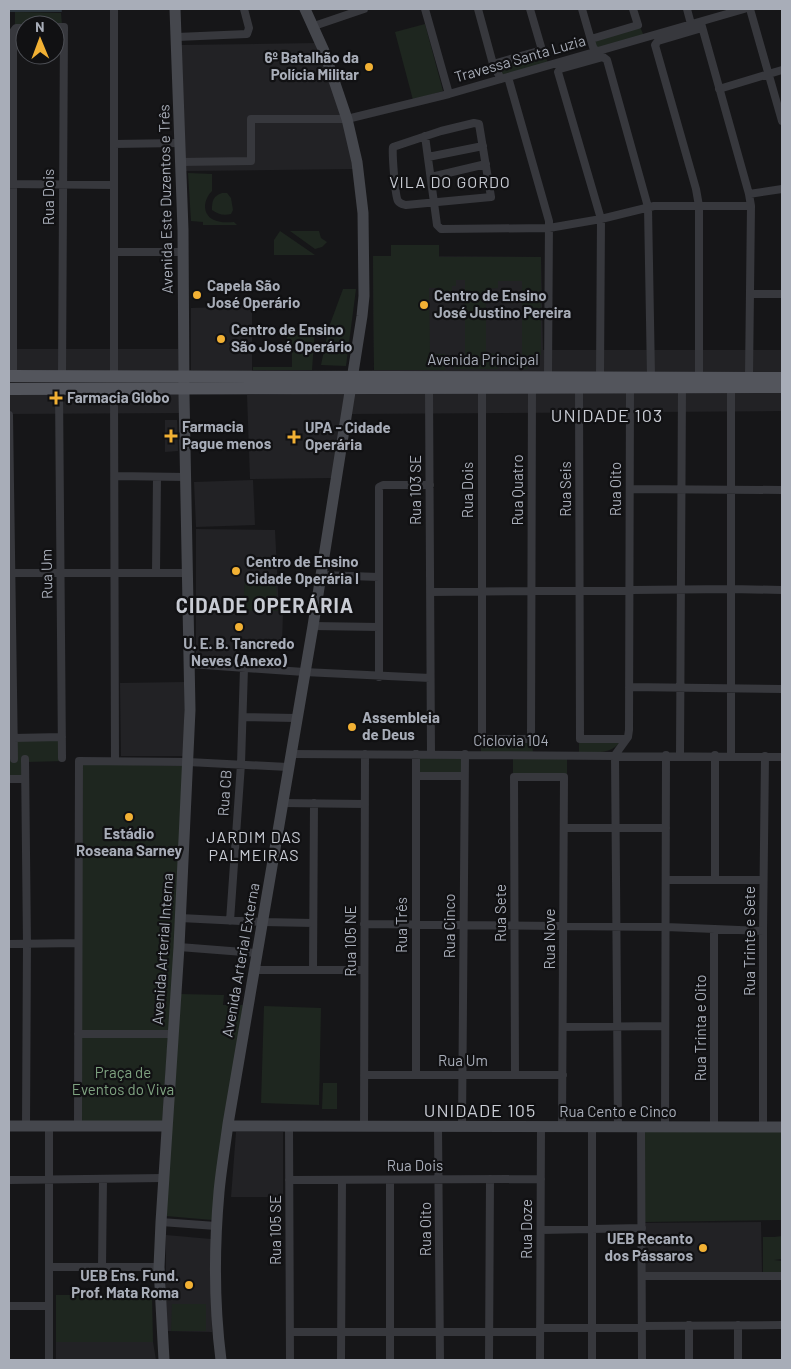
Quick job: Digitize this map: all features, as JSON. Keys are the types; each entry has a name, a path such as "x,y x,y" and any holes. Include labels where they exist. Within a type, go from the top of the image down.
{"main road":[{"name":"Avenida Este Duzentos e Três","path":"175,9 183,252 184,382"},
{"name":"Avenida Arterial Externa","path":"221,1360 216,1300 216,1226 219,1186 296,718 313,626 362,316 363,213 359,173 347,119 326,56 305,9"},
{"path":"10,380 62,376 114,382 184,382 339,376 351,382"},
{"path":"482,388 484,380 507,376"},
{"name":"Avenida Principal","path":"184,382 351,382 507,376 749,376 782,378"},
{"path":"574,388 577,385 597,385 600,383 600,376"},
{"path":"10,380 58,389 114,382"},
{"name":"Avenida Arterial Interna","path":"164,1360 159,1267 166,1126 179,947 188,762 190,664 184,382"},
{"name":"Avenida Principal","path":"351,382 430,388 782,387"},
{"path":"9,1126 166,1126"},
{"name":"Rua Cento e Cinco","path":"228,1126 782,1127"}],"street":[{"path":"114,9 115,761"},
{"path":"177,37 247,34 249,28 244,9"},
{"path":"314,26 364,9"},
{"path":"425,9 449,94"},
{"path":"478,9 494,64 505,78 546,208 549,228 548,376"},
{"path":"494,64 542,50 530,9"},
{"path":"582,9 590,39 598,54 607,60 648,207 651,376"},
{"path":"633,9 642,38"},
{"path":"687,9 691,24"},
{"path":"699,376 699,206 696,189 655,45 658,41 743,9"},
{"path":"750,9 782,121"},
{"name":"Travessa Santa Luzia","path":"180,162 251,161 251,119 347,119 559,66 642,38 691,24 701,25"},
{"path":"590,39 638,25"},
{"path":"701,25 749,194 749,376"},
{"path":"10,380 13,29 15,28"},
{"path":"598,54 582,62 559,66 558,74 601,219 600,376"},
{"name":"Rua Dois","path":"62,376 64,65"},
{"path":"719,88 782,70"},
{"path":"474,123 479,124 491,197 406,204 398,200 393,147 425,136 474,123"},
{"path":"425,136 438,228 549,228 601,219 648,207 750,206"},
{"path":"114,144 179,143"},
{"path":"428,157 483,146"},
{"path":"430,177 486,164"},
{"path":"11,184 114,185"},
{"path":"749,194 782,189"},
{"path":"114,252 183,252"},
{"path":"750,294 782,294"},
{"path":"680,755 682,387"},
{"path":"731,387 732,755"},
{"name":"Rua 103 SE","path":"430,388 430,754"},
{"name":"Rua Dois","path":"482,388 482,739 507,739"},
{"name":"Rua Quatro","path":"507,739 531,739 532,388"},
{"name":"Rua Seis","path":"574,388 580,591 580,739 626,739"},
{"name":"Rua Oito","path":"616,755 629,730 630,388"},
{"name":"Rua Um","path":"58,389 62,758"},
{"path":"9,415 14,759"},
{"path":"115,476 186,477"},
{"path":"156,573 157,477"},
{"path":"379,676 380,487 383,485 430,485"},
{"path":"630,489 782,490"},
{"path":"10,573 188,573"},
{"path":"321,575 379,577"},
{"path":"430,592 782,590"},
{"path":"313,626 379,627"},
{"path":"190,664 430,678"},
{"name":"Rua CB","path":"230,921 241,764 244,668"},
{"path":"629,687 782,689"},
{"path":"242,717 296,718"},
{"path":"13,738 62,737"},
{"name":"Ciclovia 104","path":"290,754 782,756"},
{"name":"Rua 105 NE","path":"364,754 364,1127"},
{"name":"Rua Três","path":"416,754 416,1075"},
{"name":"Rua Cinco","path":"463,1075 464,754"},
{"path":"616,755 618,1127"},
{"path":"665,1127 666,755"},
{"path":"715,880 716,755"},
{"name":"Rua Trinte e Sete","path":"764,1127 763,880 765,756"},
{"path":"25,758 26,1126"},
{"path":"78,1126 79,761 188,762 288,767"},
{"path":"416,776 464,776"},
{"name":"Rua Sete","path":"515,1075 514,776 539,776"},
{"name":"Rua Nove","path":"539,776 564,776 562,1127"},
{"path":"9,779 25,779"},
{"path":"282,803 364,804"},
{"path":"313,970 314,803"},
{"path":"564,828 666,828"},
{"path":"666,880 763,880"},
{"path":"180,918 263,922 313,922"},
{"path":"364,924 616,926 763,930"},
{"name":"Rua Trinta e Oito","path":"714,929 714,1127"},
{"path":"9,944 78,943"},
{"path":"179,947 257,953"},
{"path":"254,970 364,970"},
{"path":"563,1027 665,1026"},
{"path":"78,1034 173,1034"},
{"name":"Rua Um","path":"364,1075 563,1075"},
{"path":"462,1127 463,1075"},
{"path":"49,1126 50,1360"},
{"name":"Rua 105 SE","path":"288,1127 290,1360"},
{"name":"Rua Oito","path":"438,1127 440,1360"},
{"name":"Rua Doze","path":"540,1360 541,1127"},
{"path":"592,1127 592,1360"},
{"path":"642,1127 642,1360"},
{"path":"9,1180 163,1178"},
{"path":"102,1267 103,1179"},
{"path":"489,1360 490,1179"},
{"name":"Rua Dois","path":"289,1180 541,1179"},
{"path":"341,1360 342,1180"},
{"path":"390,1180 390,1360"},
{"path":"161,1222 216,1226"},
{"path":"541,1230 642,1228"},
{"path":"49,1267 159,1267"},
{"path":"642,1276 782,1276"},
{"path":"9,1306 49,1306"},
{"path":"738,1325 738,1360"},
{"path":"290,1332 515,1332 592,1328 782,1325"},
{"path":"689,1326 689,1360"}],"shaded area":[{"path":"317,43 348,138 354,169 184,171 181,45"},
{"path":"373,256 541,257 543,350 782,350 782,411 350,414 352,393 187,391 187,413 9,414 9,349 178,349 178,372 191,370 191,308 252,306 252,372 374,370"},
{"name":"UPA - Cidade Operária","path":"348,393 332,478 250,479 247,395"},
{"name":"Farmacia Pague menos","path":"165,420 177,420 178,451 165,452"},
{"path":"253,480 255,525 196,527 194,482"},
{"name":"Centro de Ensino Cidade Operária I","path":"196,529 275,530 279,611 283,611 282,644 237,641 235,663 196,659"},
{"path":"184,682 185,756 121,756 120,683"},
{"path":"236,1132 283,1132 283,1197 231,1197"},
{"name":"UEB Recanto dos Pássaros","path":"761,1222 762,1272 645,1273 645,1223"},
{"name":"UEB Ens. Fund. Prof. Mata Roma","path":"166,1235 211,1239 212,1332 166,1331"},
{"path":"56,1342 153,1342 156,1360 56,1360"}],"green space":[{"path":"15,12 61,13 61,15 15,15"},
{"path":"425,24 443,91 413,100 395,32"},
{"path":"640,27 644,36 597,50 594,40"},
{"path":"544,52 548,63 501,77 497,66"},
{"path":"188,173 212,174 212,191 206,199 206,212 212,219 234,222 237,225 203,225 203,222 191,221"},
{"path":"222,193 227,193 231,198 233,210 231,214 216,213 212,210 214,199"},
{"path":"280,231 315,255 274,255 274,240"},
{"path":"290,231 319,231 321,238 327,242 322,247 315,249"},
{"name":"Centro de Ensino José Justino Pereira","path":"391,245 439,245 439,257 541,257 541,355 528,355 528,369 522,369 522,281 498,281 498,288 486,289 486,353 498,354 498,369 454,369 454,365 465,365 465,280 456,280 456,286 452,286 452,295 440,295 440,288 429,288 430,354 445,354 445,370 374,370 373,256 391,256"},
{"path":"343,289 356,289 346,366 321,365 329,327"},
{"path":"287,327 315,329 312,370 253,370 253,367 292,367 292,340 287,340"},
{"path":"245,574 275,574 278,611 243,611"},
{"path":"12,740 65,740 65,761 27,762 27,777 9,777 9,757 12,757"},
{"path":"481,742 532,743 533,753 481,753"},
{"path":"579,742 620,742 607,751 579,752"},
{"path":"418,758 463,759 463,774 418,773"},
{"path":"513,759 567,759 567,774 513,773"},
{"path":"83,764 185,766 170,1030 80,1032"},
{"path":"179,994 224,995 223,1005 243,1005 212,1220 166,1216"},
{"path":"264,1006 321,1008 319,1105 261,1103"},
{"name":"Praça de Eventos do Viva","path":"80,1037 168,1037 162,1124 81,1124"},
{"path":"323,1083 337,1083 337,1109 322,1109"},
{"path":"782,1131 782,1220 644,1222 645,1132"},
{"path":"782,1236 782,1259 774,1260 782,1261 782,1273 763,1273 763,1237"},
{"path":"56,1295 152,1295 153,1342 56,1342"},
{"path":"172,1304 206,1304 206,1331 171,1331"}],"waterway":[{"path":"9,11 61,11"}],"place":[{"name":"6º Batalhão da Polícia Militar","path":"369,67"},
{"name":"Capela São José Operário","path":"197,295"},
{"name":"Centro de Ensino José Justino Pereira","path":"424,305"},
{"name":"Centro de Ensino São José Operário","path":"221,339"},
{"name":"Farmacia Globo","path":"56,398"},
{"name":"Farmacia Pague menos","path":"171,436"},
{"name":"UPA - Cidade Operária","path":"294,437"},
{"name":"Centro de Ensino Cidade Operária I","path":"236,571"},
{"name":"U. E. B. Tancredo Neves (Anexo)","path":"239,627"},
{"name":"Assembleia de Deus","path":"352,727"},
{"name":"Estádio Roseana Sarney","path":"129,817"},
{"name":"UEB Recanto dos Pássaros","path":"703,1248"},
{"name":"UEB Ens. Fund. Prof. Mata Roma","path":"189,1285"}],"district":[{"name":"VILA DO GORDO","path":"450,182"},
{"name":"UNIDADE 103","path":"607,416"},
{"name":"CIDADE OPERÁRIA","path":"265,606"},
{"name":"JARDIM DAS PALMEIRAS","path":"254,846"},
{"name":"UNIDADE 105","path":"480,1111"}]}
